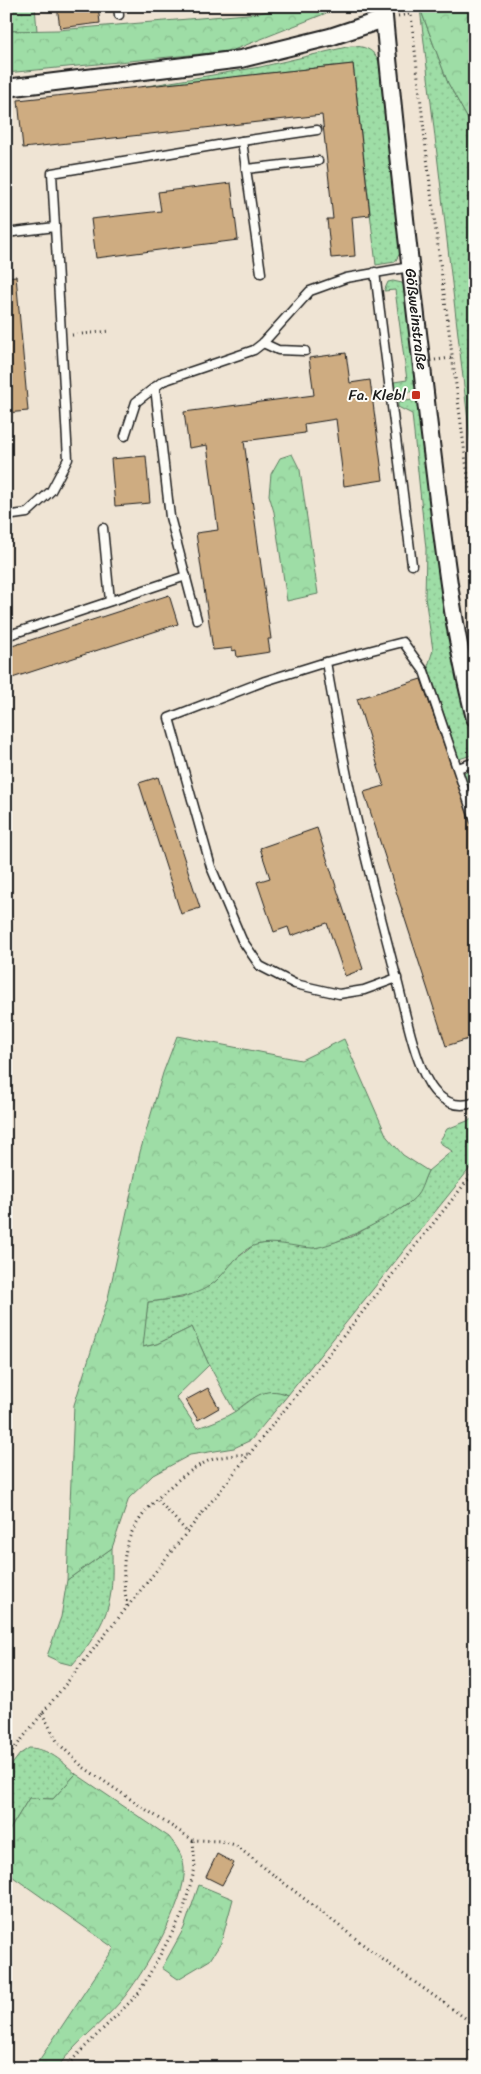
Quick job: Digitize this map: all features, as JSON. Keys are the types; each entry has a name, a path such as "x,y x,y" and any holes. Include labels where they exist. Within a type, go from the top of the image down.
{"street":[{"path":"6,88 241,59 330,37 383,13"},
{"name":"Gößweinstraße","path":"383,13 410,267 446,561 464,667 475,718"}],"lane":[{"path":"6,516 27,513 51,491 68,459 52,173 316,130"},
{"path":"242,141 261,273"},
{"path":"246,169 318,161"},
{"path":"6,233 55,226"},
{"path":"125,436 136,402 155,387 163,381 236,358 263,343 310,291 339,280 410,267"},
{"path":"375,272 412,565"},
{"path":"263,343 278,350 305,351"},
{"path":"155,387 170,517 197,620"},
{"path":"103,528 110,602"},
{"path":"6,636 186,576"},
{"path":"397,978 364,990 339,994 295,984 260,966 242,940 210,867 168,718 266,681 326,662 403,642 424,671 475,821"},
{"path":"326,662 348,782 397,978 425,1075 436,1093 451,1103 464,1106 475,1102"},
{"path":"458,768 475,762"}],"path":[{"path":"410,6 452,358 475,531"},
{"path":"61,336 111,331"},
{"path":"434,360 452,358"},
{"path":"6,1759 475,1171"},
{"path":"127,1607 122,1574 128,1541 140,1518 189,1471 209,1461 249,1454"},
{"path":"158,1500 187,1532"},
{"path":"42,1713 58,1743 83,1767 193,1840 222,1841 235,1845 382,1959 475,2026"},
{"path":"64,2068 139,1993 182,1915 195,1868 193,1840"}],"green space":[{"path":"6,6 35,6 37,31 6,31"},
{"path":"289,6 323,6 329,12 231,51 6,73 6,31 58,30 259,13"},
{"path":"429,6 475,6 475,132 448,83 420,8"},
{"path":"420,8 448,83 475,132 475,481"},
{"path":"351,46 368,49 379,62 401,251 395,262 376,265 353,64 141,87 260,67"},
{"path":"388,282 402,283 405,288 419,391 396,393 394,382 407,380 395,290 384,291"},
{"path":"420,399 467,718 475,742 475,754 459,759 428,666 433,650 425,597 426,549 412,414 398,407 398,402"},
{"path":"292,454 300,470 318,594 287,601 274,512 269,495 271,474 280,458"},
{"path":"475,770 475,809 463,773"},
{"path":"177,1036 301,1060 344,1039 387,1137 403,1155 428,1171 419,1193 410,1202 384,1219 351,1235 335,1242 312,1248 277,1243 256,1245 245,1251 210,1286 193,1294 148,1302 143,1347 157,1344 192,1327 209,1365 176,1397 197,1428 225,1417 258,1395 272,1391 288,1395 251,1440 234,1448 190,1455 153,1475 129,1498 112,1548 67,1580 74,1405 108,1298 140,1152 163,1073"},
{"path":"475,1118 475,1162 288,1395 273,1392 259,1395 235,1412 209,1365 192,1327 157,1344 142,1347 148,1302 182,1298 215,1282 231,1263 254,1245 274,1242 314,1248 351,1237 407,1205 417,1195 428,1171 452,1151 439,1142 447,1129"},
{"path":"112,1548 110,1598 105,1616 96,1634 72,1665 47,1656 61,1617 67,1580"},
{"path":"29,1748 49,1753 76,1774 53,1799 29,1798 6,1836 6,1772 20,1754"},
{"path":"76,1774 169,1837 181,1855 184,1868 183,1882 179,1898 162,1937 130,1990 57,2068 34,2068 114,1948 6,1872 6,1836 29,1798 53,1799"},
{"path":"199,1885 233,1899 221,1943 210,1960 178,1979 162,1968 184,1928"}],"building":[{"path":"57,6 98,6 100,23 60,28"},
{"path":"353,64 370,215 352,217 355,256 331,258 327,219 333,219 322,115 23,148 18,100"},
{"path":"231,183 238,240 96,258 91,219 161,211 158,192"},
{"path":"16,276 28,411 6,413 6,277"},
{"path":"346,353 350,383 370,380 383,480 344,486 336,419 304,424 305,433 244,441 271,639 268,639 270,652 237,657 236,650 232,651 232,648 213,650 196,533 218,530 207,445 189,448 184,412 314,395 309,358"},
{"path":"146,456 150,503 115,506 111,459"},
{"path":"169,595 178,624 6,680 6,648"},
{"path":"421,679 475,833 475,1037 446,1046 364,792 384,786 357,699"},
{"path":"158,777 200,908 181,914 139,783"},
{"path":"317,828 363,969 345,976 327,923 291,936 288,927 274,932 257,882 270,878 260,848"},
{"path":"208,1388 219,1408 198,1420 186,1400"},
{"path":"217,1854 234,1863 222,1885 206,1877"}],"place":[{"name":"Fa. Klebl","path":"416,395"}]}
